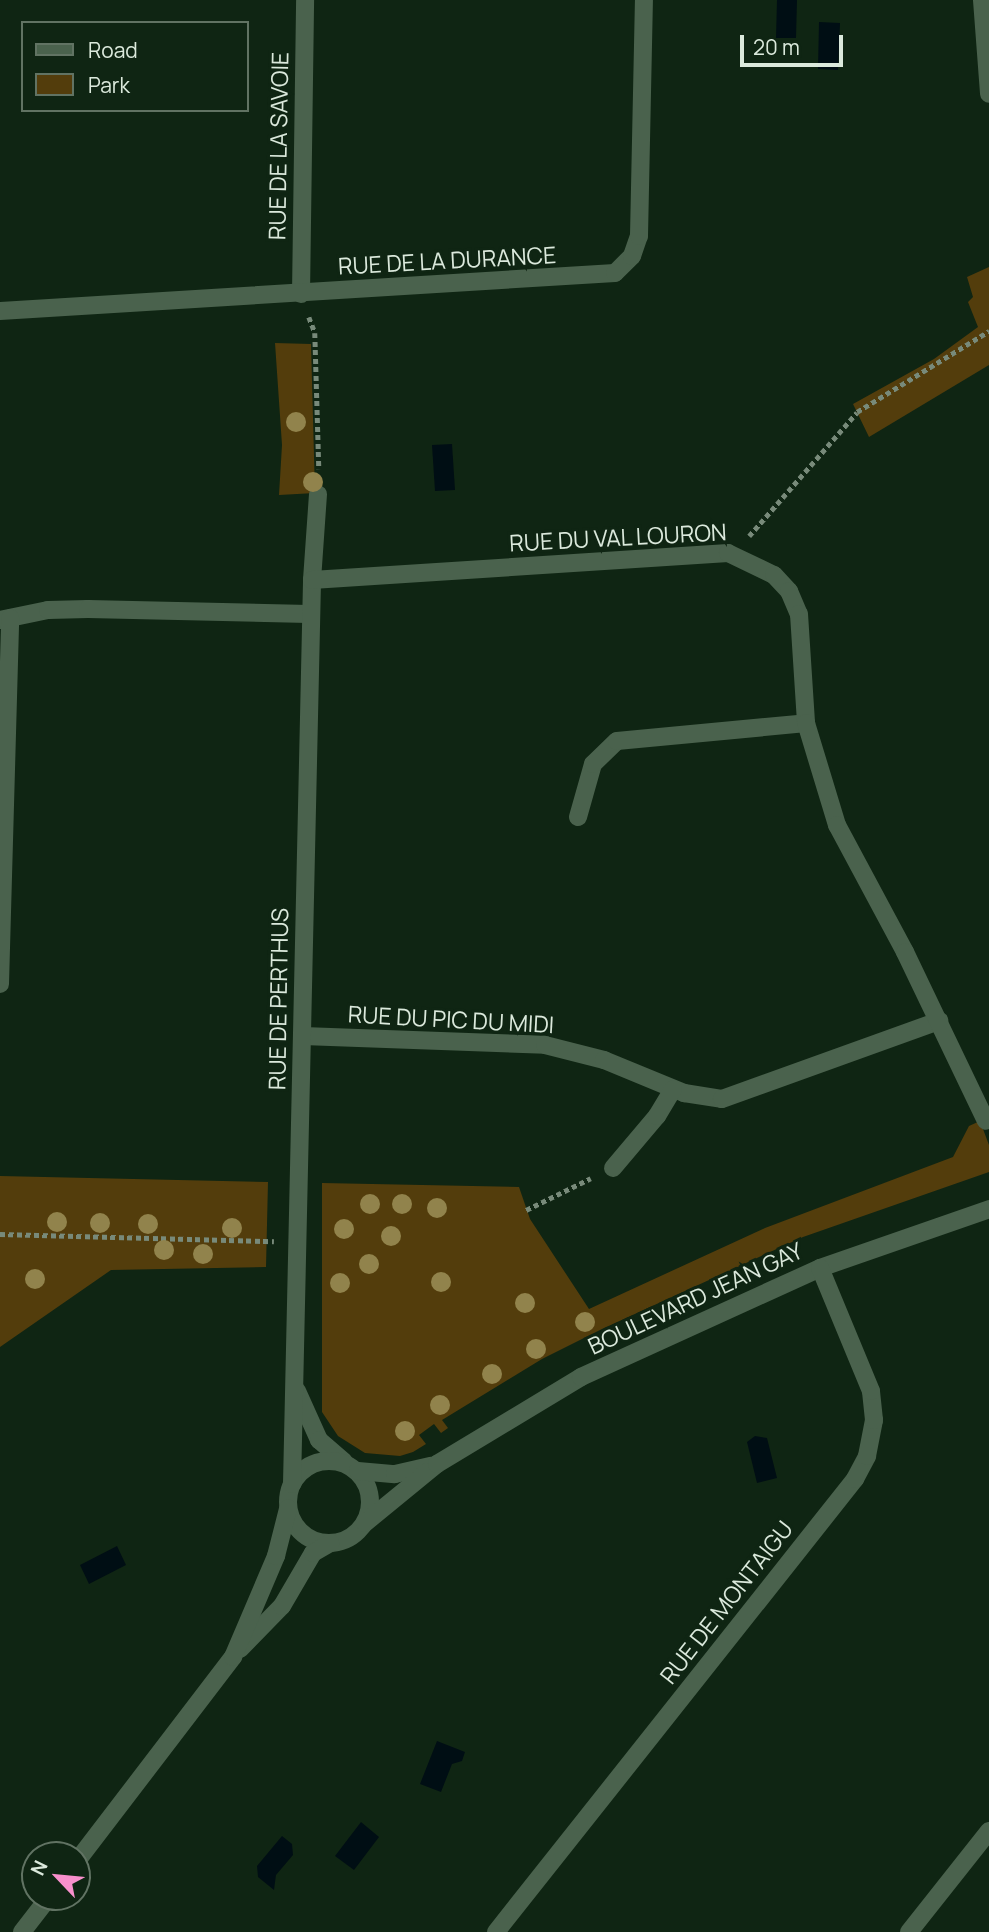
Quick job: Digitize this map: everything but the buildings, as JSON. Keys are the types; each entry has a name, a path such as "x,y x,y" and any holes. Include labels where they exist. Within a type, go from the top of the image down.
{"street":[{"name":"RUE DE LA SAVOIE","path":"300,294 305,0"},
{"name":"RUE DE LA DURANCE","path":"0,311 608,275 622,268 635,249 640,229 644,0"},
{"path":"982,0 989,94"},
{"path":"0,984 5,619 88,609 309,614 318,494"},
{"name":"RUE DU VAL LOURON","path":"312,580 716,553 739,555 774,575 796,601 802,635 806,723 837,825 939,1021"},
{"name":"RUE DE PERTHUS","path":"292,1484 295,1242 303,1036 309,614"},
{"path":"578,817 593,764 617,741 806,723"},
{"path":"939,1021 986,1121"},
{"name":"RUE DU PIC DU MIDI","path":"303,1036 545,1045 604,1060 673,1089 733,1098 939,1021"},
{"path":"613,1168 657,1116 673,1089"},
{"name":"BOULEVARD JEAN GAY","path":"365,1523 437,1464 581,1377 820,1268 989,1209"},
{"name":"RUE DE MONTAIGU","path":"496,1932 862,1467 873,1431 871,1391 820,1268"},
{"name":"RUE DE PERTHUS","path":"295,1384 319,1440 351,1468"},
{"path":"91,1843 233,1657 282,1606 313,1553 330,1543 356,1534 365,1523 370,1496 351,1468 317,1462 305,1468 292,1484 276,1556 233,1657"},
{"name":"BOULEVARD JEAN GAY","path":"351,1468 411,1473 437,1464"},
{"path":"288,1509 304,1535 330,1543"},
{"path":"909,1932 989,1831"},
{"path":"22,1932 38,1911"}],"path":[{"path":"300,294 315,333 318,494"},
{"path":"739,555 751,533 857,412 989,331"},
{"path":"526,1210 613,1168"},
{"path":"0,1234 295,1242"}],"green space":[{"path":"989,267 989,365 869,437 853,404 934,359 978,327 968,302 973,297 967,277"},
{"path":"275,343 311,344 315,493 279,495 282,445"},
{"path":"980,1121 989,1145 989,1172 803,1237 602,1329 542,1359 442,1420 448,1428 441,1433 434,1424 419,1435 426,1444 413,1452 400,1456 365,1453 338,1436 322,1412 322,1183 519,1187 530,1219 589,1309 765,1228 953,1157 969,1126"},
{"path":"0,1176 268,1182 266,1267 111,1270 0,1347"}],"shaded area":[{"path":"777,0 797,0 796,38 776,38"},
{"path":"819,22 840,23 838,70 818,69"},
{"path":"452,444 455,490 435,491 432,445"},
{"path":"755,1436 767,1438 777,1478 757,1483 747,1442"},
{"path":"117,1546 126,1565 89,1584 80,1565"},
{"path":"437,1741 465,1752 462,1761 452,1764 441,1792 420,1784"},
{"path":"361,1822 379,1837 354,1870 335,1856"},
{"path":"282,1836 292,1844 293,1855 276,1875 274,1890 258,1877 257,1866"}]}
